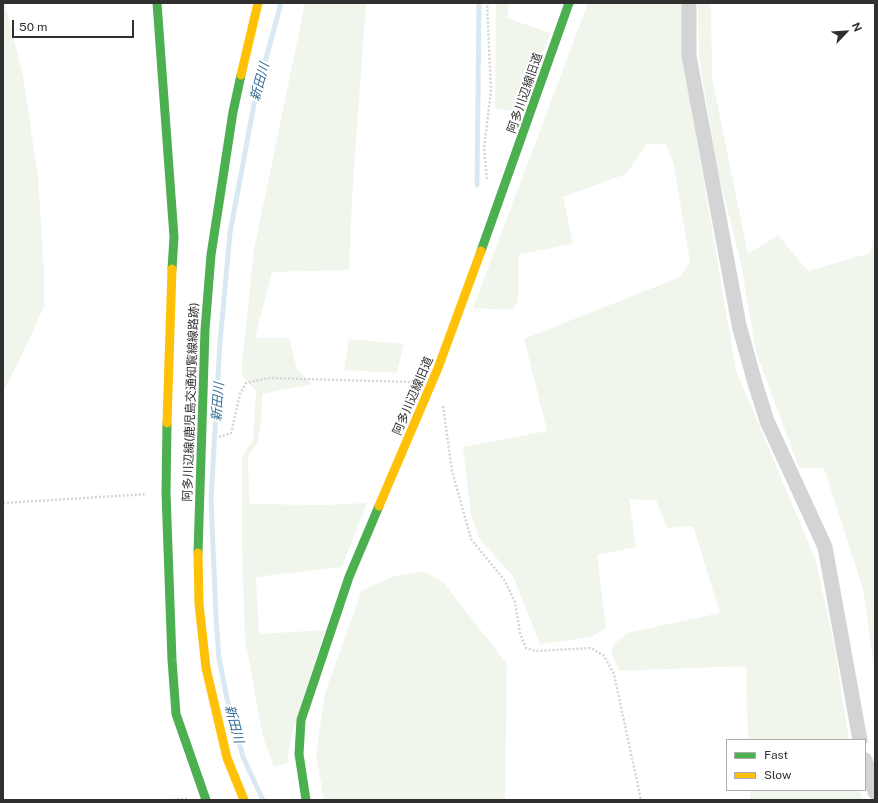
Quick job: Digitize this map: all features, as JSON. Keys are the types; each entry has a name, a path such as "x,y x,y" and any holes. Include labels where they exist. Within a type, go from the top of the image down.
{"street":[{"path":"157,3 174,237 169,327 166,493 172,660 176,714 206,800"},
{"name":"阿多川辺線(鹿児島交通知覧線線路跡)","path":"244,800 227,758 206,668 198,604 198,537 205,330 211,255 221,182 233,112 258,3"},
{"name":"阿多川辺線旧道","path":"306,800 299,754 302,720 349,576 432,382 494,219 569,3"},
{"path":"689,3 689,56 739,325 767,421 825,547 860,739"},
{"path":"866,763 875,792"}],"path":[{"path":"487,187 484,149 491,90 488,3"},
{"path":"222,437 231,433 240,394 246,383 268,378 432,382"},
{"path":"442,400 452,471 471,539 505,581 515,602 520,633 526,648 536,651 591,648 604,656 614,674 641,800"},
{"path":"3,503 166,493"}],"shaded area":[{"path":"3,3 5,3 23,75 38,177 44,272 44,307 3,392"},
{"path":"305,3 366,3 353,182 349,270 272,272 255,338 289,338 297,369 312,384 262,394 262,411 258,442 248,456 249,499 250,504 322,505 367,503 342,567 256,577 259,634 325,630 291,737 287,763 274,767 263,737 245,639 242,549 242,457 253,440 256,391 242,376 242,363 254,250"},
{"path":"496,3 509,3 507,18 550,33 521,113 495,108"},
{"path":"588,3 682,3 683,59 736,370 816,561 834,644 849,739 748,739 746,666 620,671 611,653 613,645 627,633 720,613 693,526 667,528 656,500 629,499 636,547 597,555 606,628 592,637 540,644 513,576 480,540 471,515 463,447 547,431 524,339 680,277 690,261 674,165 666,144 647,144 626,174 563,197 573,244 519,254 518,302 512,310 473,308"},
{"path":"698,3 711,3 712,78 748,254 778,235 808,271 870,253 875,232 875,674 863,589 824,468 799,468 756,352 741,264 717,167 699,59"},
{"path":"349,339 404,344 397,373 344,370"},
{"path":"423,571 443,582 507,664 505,800 324,800 316,754 325,693 362,590 395,576"},
{"path":"750,791 859,791 863,800 750,800"}],"waterway":[{"name":"新田川","path":"263,800 243,757 227,699 219,658 211,499 220,342 230,233 255,99 281,3"},
{"path":"477,185 479,3"}],"traffic: fast":[{"path":"157,3 174,237 172,269"},
{"path":"481,251 569,3"},
{"path":"198,553 205,330 211,255 233,112 241,75"},
{"path":"167,423 166,493 172,660 176,714 206,800"},
{"path":"306,800 299,754 301,720 349,577 379,506"}],"traffic: slow":[{"path":"241,75 258,3"},
{"path":"379,506 438,368 481,251"},
{"path":"167,423 172,269"},
{"path":"198,553 199,604 206,668 227,758 244,800"}]}
